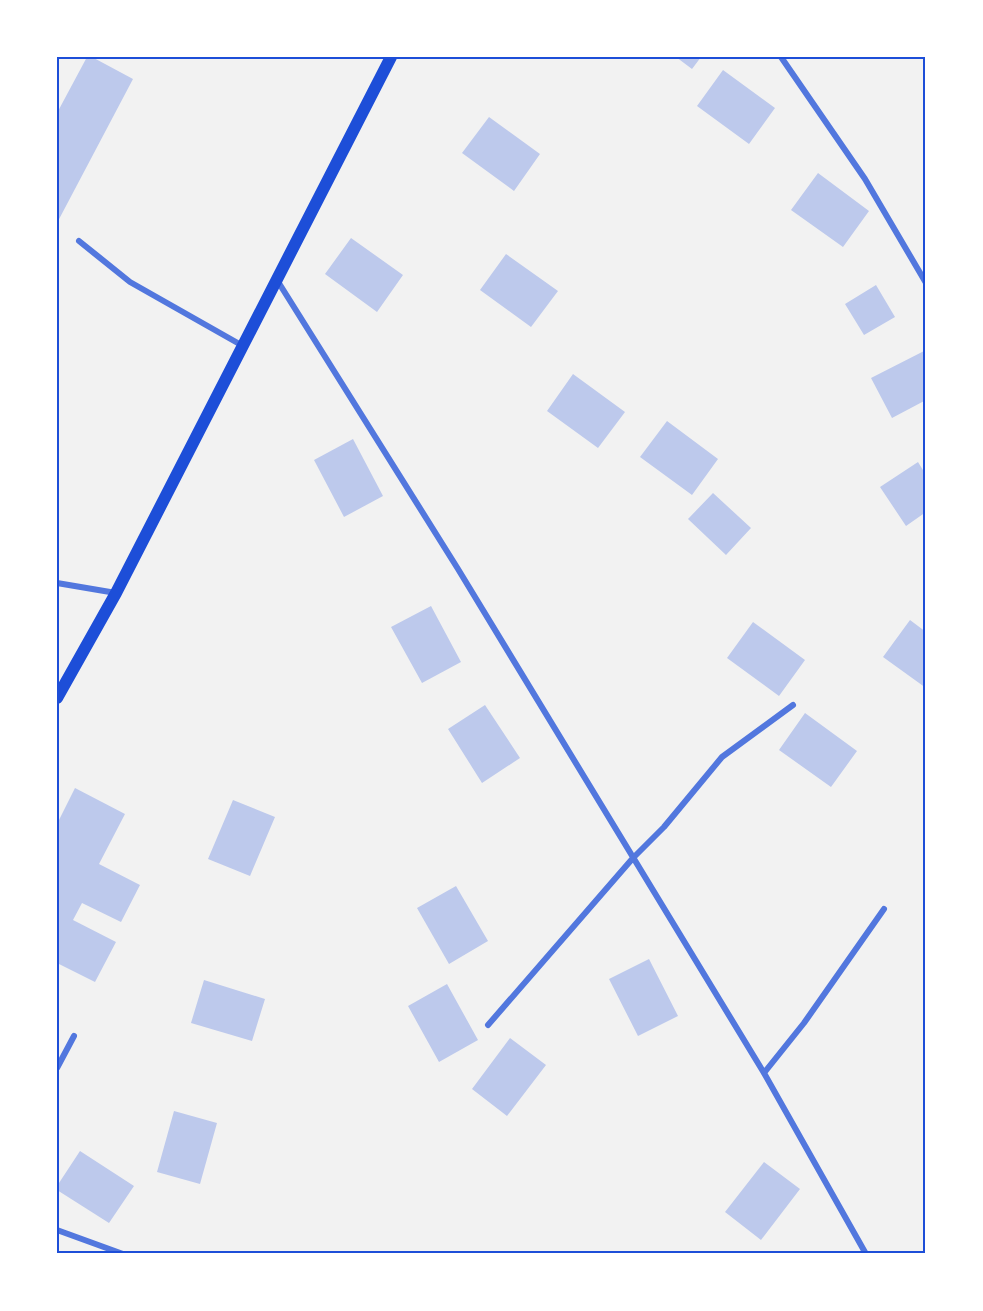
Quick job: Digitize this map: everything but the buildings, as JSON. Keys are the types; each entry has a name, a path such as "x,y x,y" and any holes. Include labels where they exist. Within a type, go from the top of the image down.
{"main road":[{"path":"57,698 116,593 390,57"}],"street":[{"path":"781,57 865,179 926,283"},
{"path":"79,241 130,282 243,346"},
{"path":"277,279 458,569 764,1073 866,1254"},
{"path":"57,583 116,593"},
{"path":"488,1025 633,858 664,827 722,757 793,705"},
{"path":"764,1073 804,1023 884,909"},
{"path":"57,1068 74,1036"},
{"path":"57,1230 123,1254"}]}
